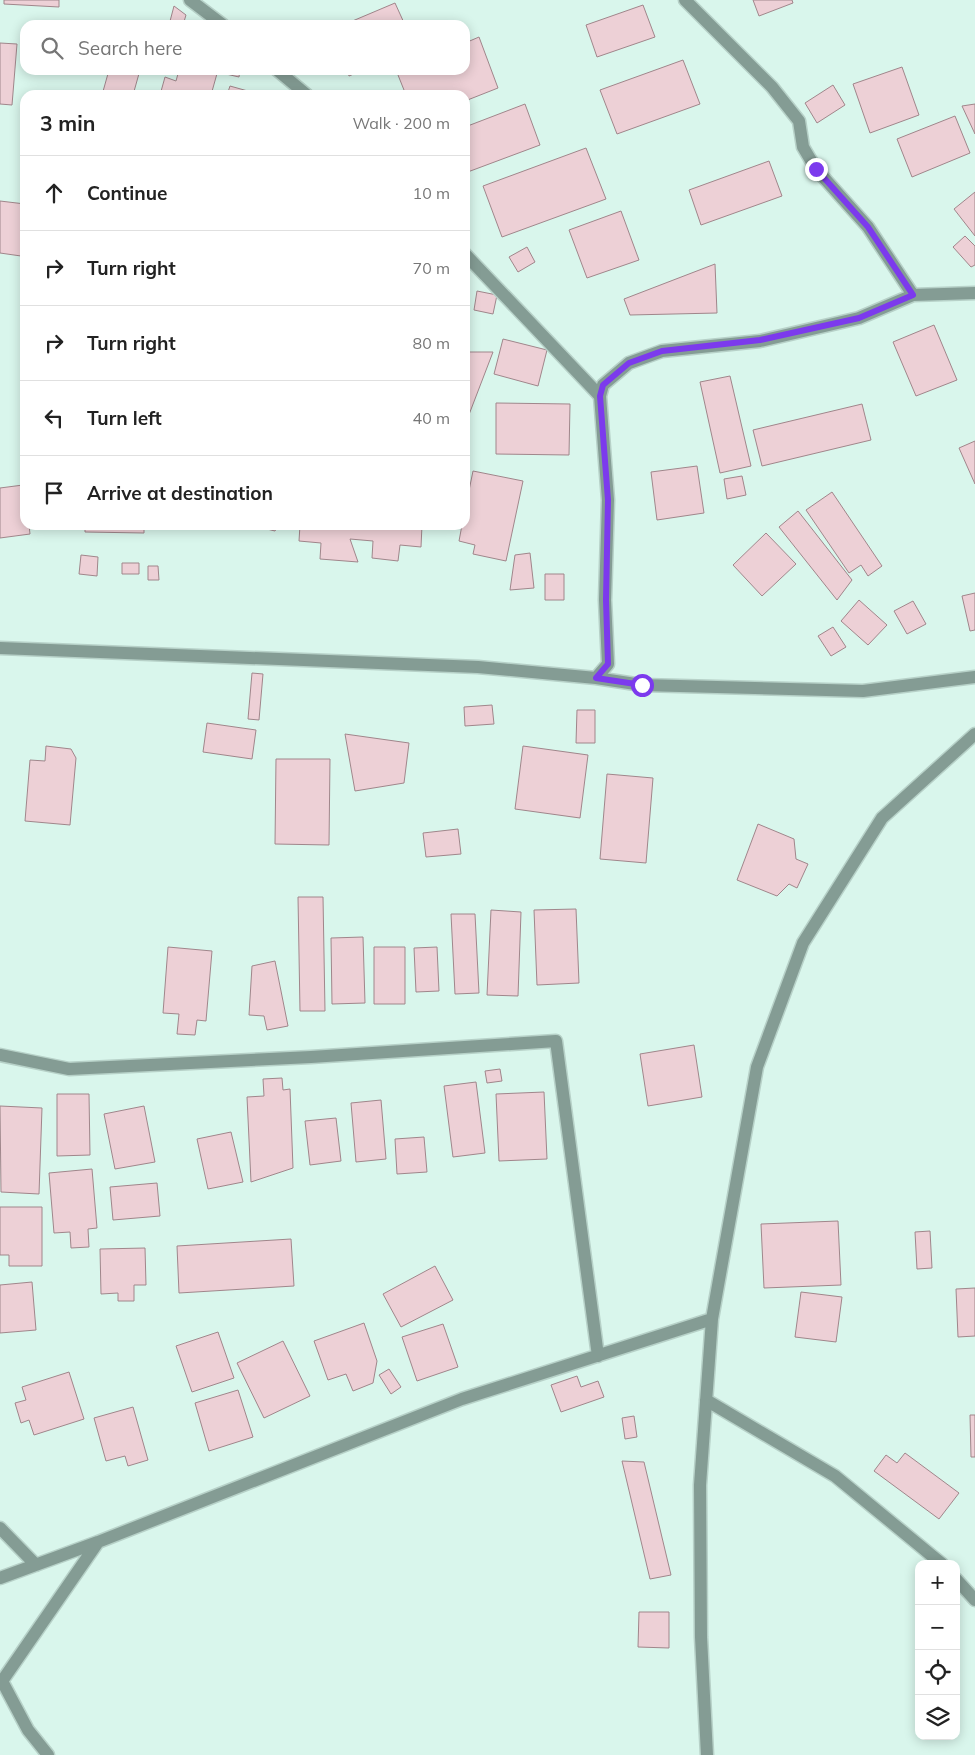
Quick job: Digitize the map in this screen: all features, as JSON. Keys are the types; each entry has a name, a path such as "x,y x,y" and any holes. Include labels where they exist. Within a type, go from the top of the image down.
{"street":[{"path":"190,0 216,20"},
{"path":"685,0 772,87 799,121 803,147 816,169 868,227 913,295"},
{"path":"284,75 301,90"},
{"path":"470,259 600,396"},
{"path":"596,678 608,664 606,600 608,500 600,396 603,385 629,363 662,351 769,338 859,318 913,295 975,293"},
{"path":"0,648 478,667 596,678 642,685 863,691 975,677"},
{"path":"706,1755 700,1485 712,1319 757,1067 803,943 882,818 975,734"},
{"path":"0,1055 69,1069 311,1058 556,1040 598,1356"},
{"path":"0,1578 98,1542 462,1399 712,1319"},
{"path":"706,1400 835,1476 937,1560"},
{"path":"0,1528 36,1565"},
{"path":"48,1755 28,1730 1,1682 98,1542"},
{"path":"960,1583 975,1600"}],"building":[{"path":"4,0 59,0 59,7 4,4"},
{"path":"753,0 792,0 793,3 759,16"},
{"path":"395,3 403,20 355,20"},
{"path":"643,5 655,37 597,57 586,25"},
{"path":"174,6 186,15 184,20 170,20"},
{"path":"479,37 498,88 470,99 470,90 404,90 398,75 470,75 470,41"},
{"path":"0,43 17,44 12,105 0,104"},
{"path":"683,60 700,104 617,134 600,90"},
{"path":"902,67 919,115 870,133 853,84"},
{"path":"108,75 139,75 134,90 103,90"},
{"path":"178,75 217,75 212,90 161,90 165,77 176,81"},
{"path":"833,85 845,105 817,123 805,103"},
{"path":"230,86 244,90 229,90"},
{"path":"525,104 540,145 470,171 470,125"},
{"path":"975,104 975,134 962,106"},
{"path":"955,116 970,153 912,177 897,139"},
{"path":"586,148 606,199 502,237 483,186"},
{"path":"769,161 782,196 701,225 689,190"},
{"path":"975,192 975,236 954,209"},
{"path":"0,201 20,203 20,256 0,253"},
{"path":"621,211 639,260 587,278 569,230"},
{"path":"965,236 975,246 975,265 971,267 953,247"},
{"path":"527,247 535,262 518,272 509,257"},
{"path":"715,264 717,313 630,315 624,299"},
{"path":"477,291 497,295 493,314 474,310"},
{"path":"934,325 957,380 916,396 893,342"},
{"path":"503,339 547,350 538,386 494,374"},
{"path":"470,352 493,352 470,412"},
{"path":"730,376 751,466 720,473 700,382"},
{"path":"496,403 570,404 569,455 496,454"},
{"path":"862,404 871,440 762,466 753,430"},
{"path":"975,441 975,484 959,448"},
{"path":"697,466 704,513 657,520 651,472"},
{"path":"473,471 523,481 506,561 473,554 475,545 459,541 461,530 470,530 470,486"},
{"path":"742,476 746,495 727,499 724,479"},
{"path":"20,485 20,530 30,530 30,534 0,538 0,488"},
{"path":"832,492 882,566 868,576 861,565 849,573 806,510"},
{"path":"798,511 852,580 837,600 779,527"},
{"path":"85,530 144,530 144,533 85,532"},
{"path":"300,530 422,530 421,547 400,545 398,561 372,558 373,541 350,539 358,562 320,559 321,543 299,541"},
{"path":"766,533 796,564 762,596 733,565"},
{"path":"530,553 534,588 510,590 515,555"},
{"path":"81,555 98,557 97,576 79,574"},
{"path":"122,563 139,563 139,574 122,574"},
{"path":"148,566 158,566 159,580 148,580"},
{"path":"545,574 564,574 564,600 545,600"},
{"path":"975,593 975,630 970,631 962,596"},
{"path":"859,600 887,625 868,645 841,621"},
{"path":"913,601 926,624 907,634 894,611"},
{"path":"833,627 846,647 831,656 818,636"},
{"path":"252,673 263,674 259,720 248,719"},
{"path":"492,705 494,724 465,726 464,707"},
{"path":"577,710 595,710 595,743 576,743"},
{"path":"207,723 256,730 252,759 203,752"},
{"path":"345,734 409,743 404,783 355,791"},
{"path":"46,746 71,749 76,758 70,825 25,821 30,760 45,761"},
{"path":"523,746 588,755 580,818 515,809"},
{"path":"276,759 330,759 329,845 275,844"},
{"path":"607,774 653,778 646,863 600,859"},
{"path":"758,824 794,839 796,859 808,864 797,888 789,884 777,896 737,880"},
{"path":"458,829 461,854 426,857 423,833"},
{"path":"298,897 323,897 325,1011 300,1011"},
{"path":"576,909 579,983 537,985 534,910"},
{"path":"491,910 521,912 518,996 487,995"},
{"path":"451,914 475,914 479,993 455,994"},
{"path":"363,937 365,1003 332,1004 331,938"},
{"path":"168,947 212,951 206,1021 197,1020 195,1035 177,1034 179,1014 163,1013"},
{"path":"374,947 405,947 405,1004 374,1004"},
{"path":"437,947 439,991 416,992 414,948"},
{"path":"275,961 288,1026 267,1030 264,1016 249,1015 252,966"},
{"path":"694,1045 702,1097 648,1106 640,1054"},
{"path":"500,1069 502,1081 487,1083 485,1071"},
{"path":"282,1078 283,1090 290,1089 293,1168 251,1182 247,1097 264,1096 263,1079"},
{"path":"476,1082 485,1153 453,1157 444,1086"},
{"path":"544,1092 547,1159 499,1161 496,1094"},
{"path":"57,1094 89,1094 90,1155 57,1156"},
{"path":"381,1100 386,1159 356,1162 351,1103"},
{"path":"0,1106 42,1108 39,1194 1,1192"},
{"path":"144,1106 155,1162 115,1169 104,1114"},
{"path":"336,1118 341,1161 310,1165 305,1121"},
{"path":"231,1132 243,1182 208,1189 197,1139"},
{"path":"424,1137 427,1172 397,1174 395,1139"},
{"path":"92,1169 97,1228 88,1229 89,1247 71,1248 70,1232 54,1233 49,1173"},
{"path":"157,1183 160,1216 113,1220 110,1187"},
{"path":"0,1207 42,1207 42,1266 9,1266 9,1255 0,1255"},
{"path":"838,1221 841,1285 764,1288 761,1224"},
{"path":"930,1231 932,1268 917,1269 915,1232"},
{"path":"291,1239 294,1286 179,1293 177,1246"},
{"path":"145,1248 146,1285 134,1285 134,1301 118,1301 118,1293 101,1294 100,1249"},
{"path":"435,1266 453,1300 401,1327 383,1294"},
{"path":"32,1282 36,1330 0,1333 0,1285"},
{"path":"975,1288 975,1336 958,1337 956,1289"},
{"path":"801,1292 842,1297 836,1342 795,1337"},
{"path":"364,1323 377,1361 373,1383 353,1391 346,1374 328,1380 314,1341"},
{"path":"443,1324 458,1367 417,1381 402,1337"},
{"path":"218,1332 234,1378 192,1392 176,1346"},
{"path":"283,1341 310,1396 264,1418 237,1363"},
{"path":"389,1369 401,1387 391,1394 379,1375"},
{"path":"69,1372 84,1419 34,1435 29,1420 21,1423 15,1403 26,1400 22,1387"},
{"path":"577,1376 581,1387 598,1381 604,1397 561,1412 551,1385"},
{"path":"238,1390 253,1437 209,1451 195,1403"},
{"path":"133,1407 148,1460 128,1466 125,1456 106,1461 94,1418"},
{"path":"970,1415 975,1415 975,1457 971,1457"},
{"path":"634,1416 637,1437 625,1439 622,1418"},
{"path":"905,1453 959,1493 939,1519 874,1471 886,1455 897,1463"},
{"path":"622,1461 644,1462 671,1575 650,1579"},
{"path":"639,1612 669,1612 669,1648 638,1647"}],"route":[{"path":"642,685 596,678 608,664 606,600 608,500 600,396 603,385 629,363 662,351 760,340 859,318 913,295 868,227 816,169"}]}
